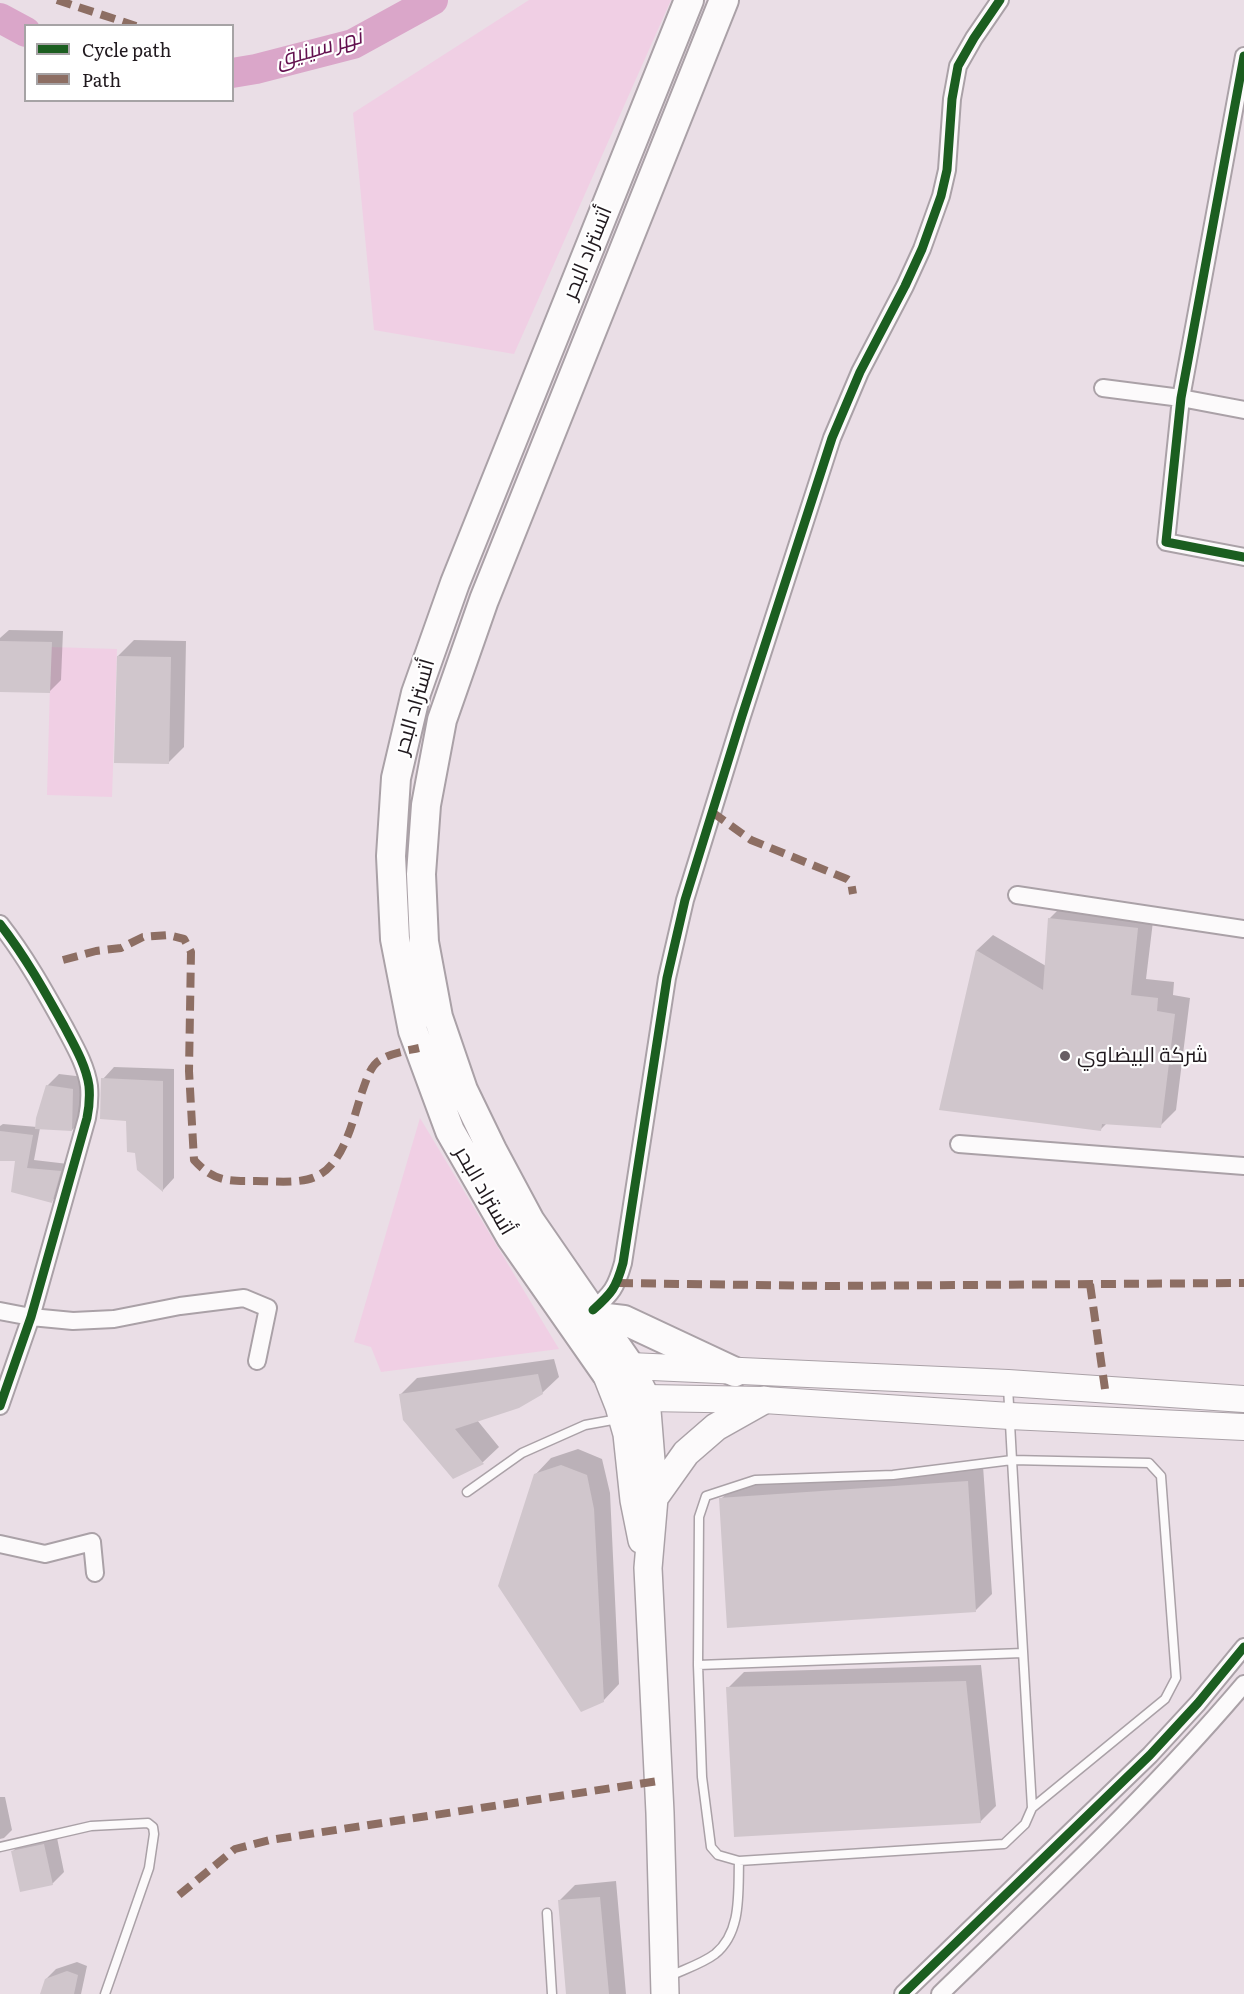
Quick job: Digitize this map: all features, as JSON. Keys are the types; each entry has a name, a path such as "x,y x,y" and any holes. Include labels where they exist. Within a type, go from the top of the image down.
{"highway":[{"name":"أتستراد البحر","path":"618,1370 511,1237 450,1131 413,1031 395,939 392,845 396,778 416,693 455,583 689,0"},
{"name":"أتستراد البحر","path":"648,1568 634,1500 627,1434 621,1412 618,1370 596,1313 530,1221 463,1090 438,1017 424,942 421,874 426,805 442,720 484,600 724,0"},
{"path":"596,1313 624,1320 735,1372"},
{"path":"618,1370 646,1398 654,1498 648,1568 660,1813 665,1986"},
{"path":"654,1498 686,1453 716,1427 764,1400"}],"main road":[{"path":"618,1370 735,1372 1008,1383 1244,1399"},
{"path":"621,1412 646,1398 764,1400 1010,1416 1244,1427"}],"street":[{"path":"596,1313 618,1283 623,1263 667,978 685,900 832,438 860,372 922,249 941,196 958,66 1000,0"},
{"path":"1244,56 1181,398 1166,542 1244,557"},
{"path":"1103,387 1244,410"},
{"path":"1017,896 1244,929"},
{"path":"0,924 37,976 82,1063 89,1085 87,1118 31,1317 0,1406"},
{"path":"959,1144 1244,1166"},
{"path":"0,1311 73,1321 114,1319 180,1306 244,1299 268,1308 257,1361"},
{"path":"0,1544 45,1554 92,1542 95,1573"},
{"path":"903,1994 1150,1755 1198,1703 1244,1647"},
{"path":"940,1994 1148,1791 1204,1732 1244,1684"}],"lane":[{"path":"1008,1383 1012,1460 1032,1808 1025,1824 1004,1844 739,1861 718,1855 711,1847 702,1778 698,1665 699,1517 706,1496 755,1480 892,1475 1012,1460 1149,1463 1161,1476 1176,1678 1165,1699 1032,1808"},
{"path":"466,1492 522,1453 621,1412"},
{"path":"698,1665 1023,1653"},
{"path":"0,1847 91,1826 148,1823 153,1827 149,1868 105,1994"},
{"path":"665,1986 713,1955 729,1940 738,1911 739,1861"},
{"path":"547,1913 552,1994"}],"shaded area":[{"path":"529,0 671,0 514,354 374,330 353,113"},
{"path":"51,647 117,649 112,797 47,795"},
{"path":"420,1118 559,1349 381,1372 371,1347 354,1342"}],"building":[{"path":"0,641 52,642 50,693 0,692"},
{"path":"117,656 171,657 169,764 114,763"},
{"path":"1048,918 1138,928 1131,995 1158,998 1157,1011 1175,1014 1161,1128 1102,1124 1101,1131 939,1110 976,950 1043,990"},
{"path":"101,1078 163,1081 163,1192 137,1170 135,1153 127,1152 126,1121 100,1119"},
{"path":"46,1085 73,1089 72,1131 35,1129"},
{"path":"0,1131 33,1135 27,1168 61,1171 52,1203 11,1192 15,1161 0,1161"},
{"path":"538,1374 543,1394 519,1408 455,1429 484,1464 453,1479 403,1420 399,1394"},
{"path":"561,1465 587,1475 594,1509 604,1702 581,1712 498,1586 534,1474"},
{"path":"968,1481 976,1612 727,1628 719,1498"},
{"path":"966,1681 981,1823 734,1837 726,1687"},
{"path":"44,1844 53,1885 20,1892 11,1851"},
{"path":"600,1897 609,1994 566,1994 558,1900"},
{"path":"67,1971 78,1975 74,1994 40,1994 45,1979"}],"waterway":[{"name":"نهر سينيق","path":"234,73 353,44 433,0"},
{"name":"نهر سينيق","path":"0,18 24,31"}],"marked path":[{"path":"57,0 130,24"},
{"path":"712,812 751,840 847,879 851,882 853,894"},
{"path":"63,960 96,951 121,948 143,937 168,935 184,939 191,952 189,1071 194,1160 208,1173 222,1179 294,1181 309,1179 325,1171 346,1140 365,1083 374,1066 389,1056 419,1048"},
{"path":"618,1283 827,1286 1244,1283"},
{"path":"1090,1284 1105,1389"},
{"path":"179,1895 235,1849 270,1840 658,1781"}],"cycle path":[{"path":"593,1310 612,1290 623,1263 667,978 685,900 742,716 832,438 860,372 922,249 941,196 947,170 952,99 958,66 1000,0"},
{"path":"1244,56 1181,398 1166,542 1244,557"},
{"path":"0,924 18,948 72,1040 89,1086 87,1118 31,1317 0,1406"},
{"path":"903,1994 1150,1755 1198,1703 1244,1647"}],"place":[{"name":"شركة البيضاوي","path":"1065,1056"}]}
